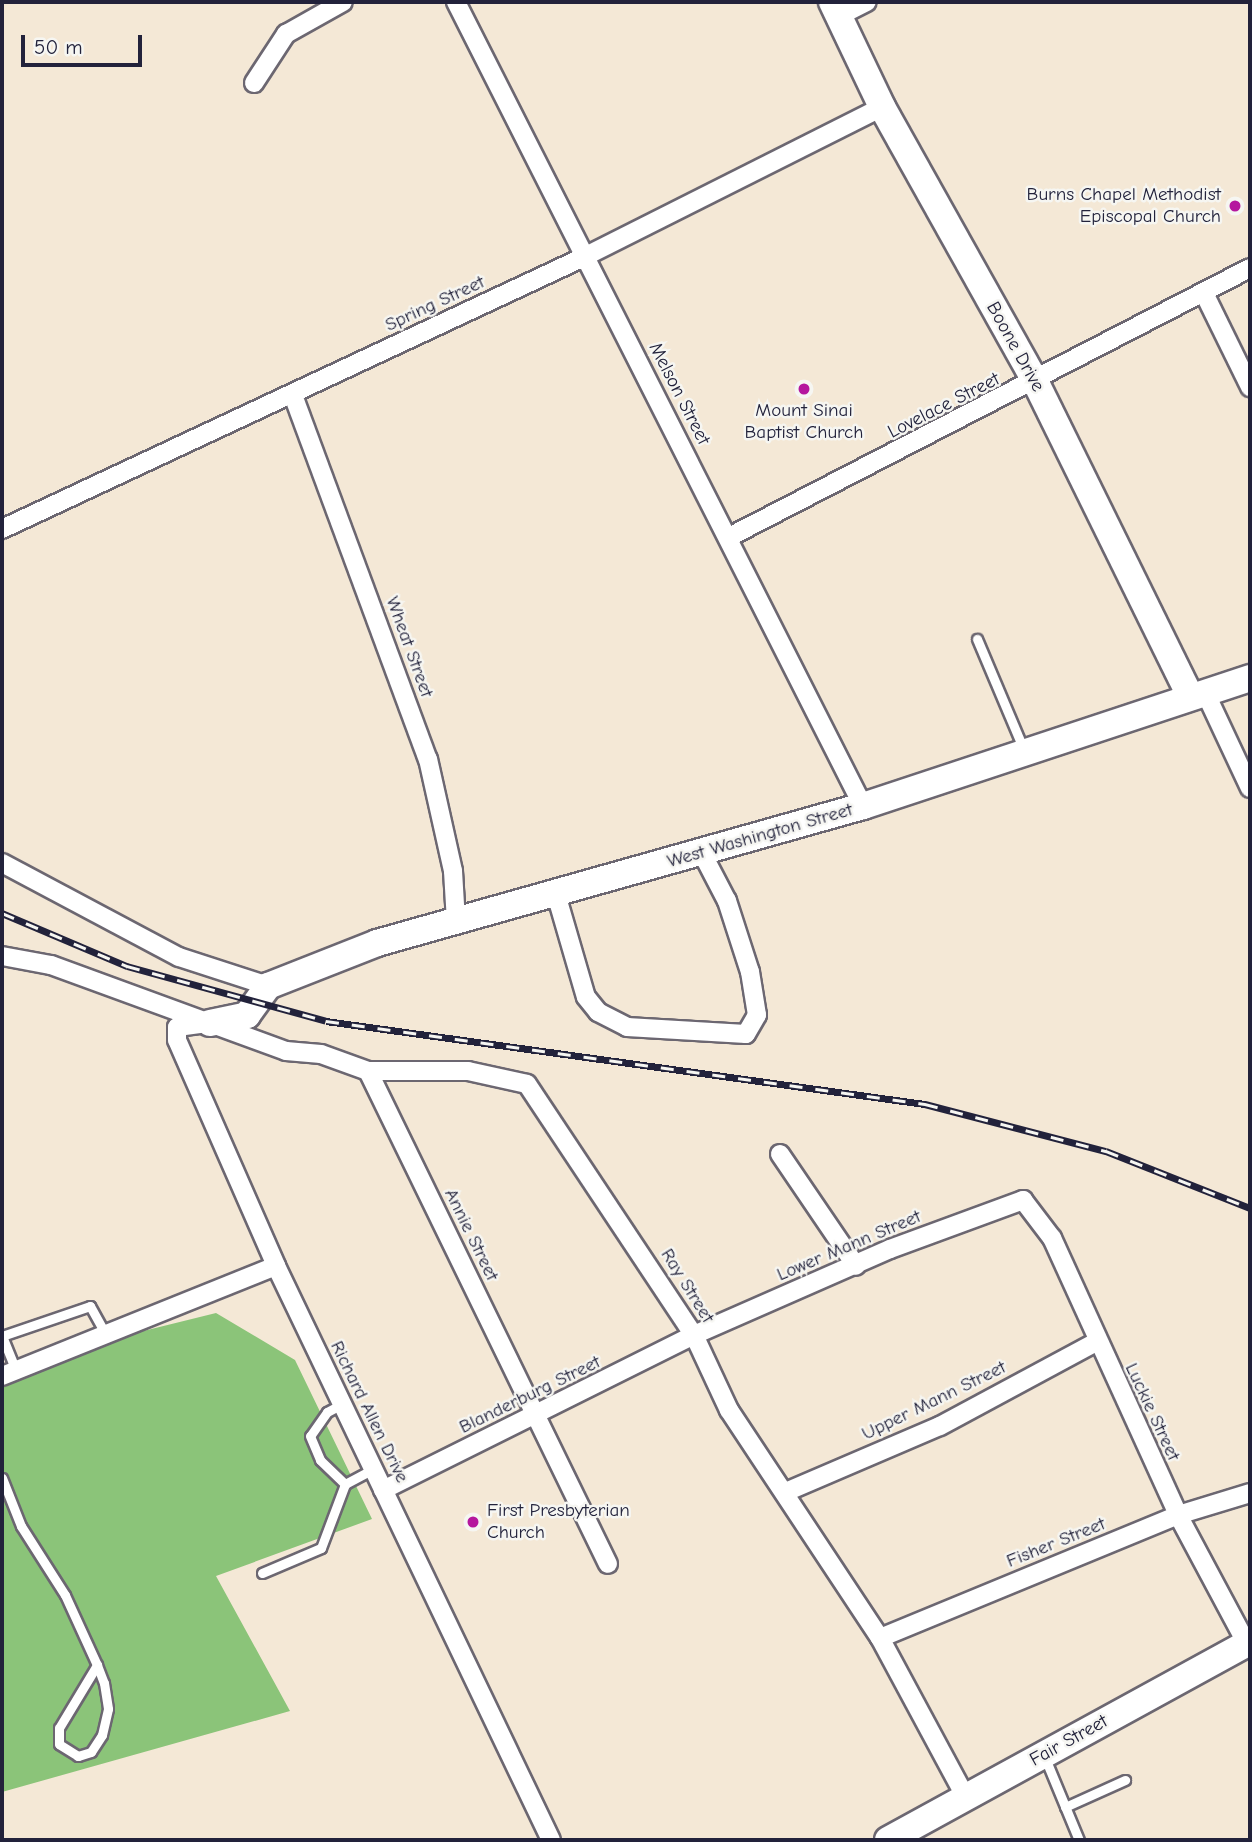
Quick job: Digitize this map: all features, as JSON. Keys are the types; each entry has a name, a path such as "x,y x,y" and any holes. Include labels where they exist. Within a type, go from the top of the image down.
{"street":[{"path":"254,83 286,34 342,2"},
{"name":"Melson Street","path":"456,2 863,806"},
{"path":"836,9 867,2"},
{"name":"Boone Drive","path":"836,9 881,107 1036,383 1197,694"},
{"name":"Spring Street","path":"2,529 584,257 881,107"},
{"name":"Lovelace Street","path":"729,537 1036,383 1250,268"},
{"path":"1204,293 1250,387"},
{"name":"Wheat Street","path":"293,395 428,759 453,872 456,921"},
{"name":"West Washington Street","path":"268,986 377,943 863,806 1026,755 1250,678"},
{"path":"1197,694 1250,788"},
{"path":"556,894 586,996 598,1012 627,1027 746,1034 757,1015 750,972 727,901 702,853"},
{"path":"2,863 179,957 268,986 247,1015 210,1023 51,965 2,956"},
{"name":"Ray Street","path":"210,1023 368,1071 468,1071 527,1084 694,1335 729,1410 788,1491 880,1638 966,1798"},
{"name":"Richard Allen Drive","path":"210,1023 177,1027 177,1040 276,1266 551,1840"},
{"name":"Annie Street","path":"368,1071 608,1564"},
{"path":"780,1154 856,1266"},
{"name":"Lower Mann Street","path":"694,1335 856,1266 1023,1200"},
{"name":"Luckie Street","path":"1023,1200 1052,1238 1096,1342 1178,1515 1249,1643"},
{"path":"9,1373 276,1266"},
{"name":"Blanderburg Street","path":"383,1490 694,1335"},
{"name":"Upper Mann Street","path":"788,1491 940,1426 1096,1342"},
{"name":"Fisher Street","path":"880,1638 1178,1515 1250,1493"},
{"name":"Fair Street","path":"888,1840 1249,1643"}],"lane":[{"path":"977,639 1026,755"},
{"path":"9,1373 2,1336 83,1306 96,1311 106,1335"},
{"path":"342,1404 327,1412 310,1436 320,1460 345,1484"},
{"path":"262,1573 321,1548 345,1484 373,1469"},
{"path":"2,1478 97,1665 107,1716 95,1747 78,1756 59,1744 59,1728 97,1665"},
{"path":"1044,1755 1079,1840"},
{"path":"1065,1807 1125,1780"}],"green space":[{"path":"216,1313 295,1360 372,1519 216,1576 290,1711 2,1792 2,1378 107,1340"}],"railway":[{"path":"2,913 127,966 326,1021 925,1104 1106,1151 1250,1208"}],"place":[{"name":"Burns Chapel Methodist Episcopal Church","path":"1235,206"},
{"name":"Mount Sinai Baptist Church","path":"804,389"},
{"name":"First Presbyterian Church","path":"473,1522"}]}
